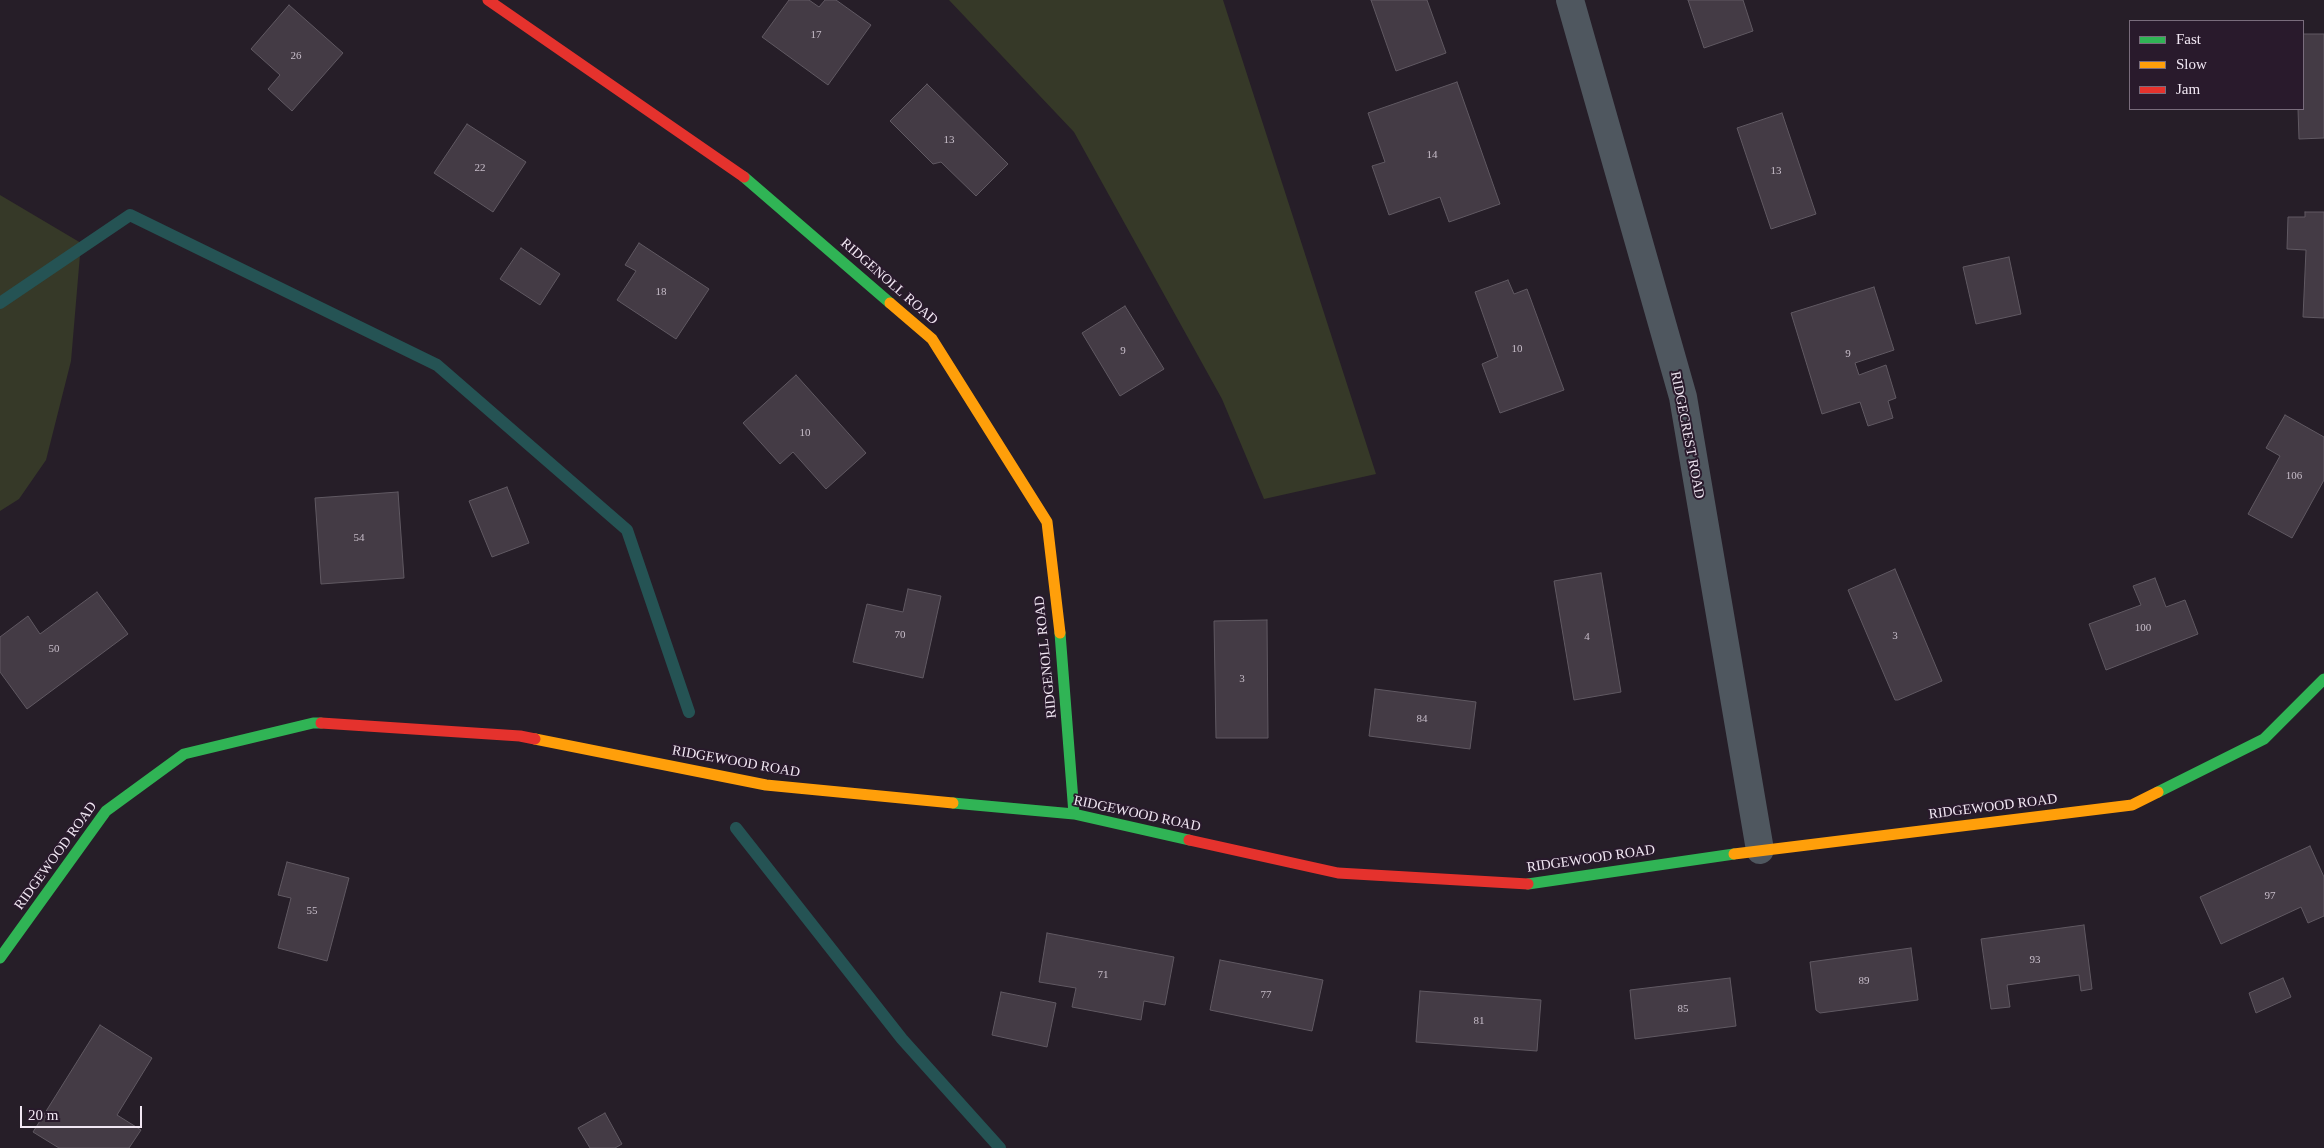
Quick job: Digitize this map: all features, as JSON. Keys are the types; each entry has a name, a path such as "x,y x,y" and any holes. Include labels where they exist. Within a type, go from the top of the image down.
{"street":[{"name":"RIDGENOLL ROAD","path":"488,0 734,169 932,339 1047,522 1064,673 1074,814"},
{"name":"RIDGECREST ROAD","path":"1570,0 1683,397 1760,850"},
{"name":"RIDGEWOOD ROAD","path":"0,958 106,811 184,754 313,723 520,736 766,785 1074,814 1338,873 1527,884 1760,850 2132,805 2264,739 2324,679"}],"green space":[{"path":"949,0 1223,0 1376,474 1264,499 1222,399 1074,132"},
{"path":"0,195 81,243 71,361 46,460 19,499 0,511"}],"building":[{"path":"789,0 809,0 819,7 825,0 836,0 871,25 828,85 762,37"},
{"path":"1371,0 1427,0 1446,53 1396,71"},
{"path":"1688,0 1743,0 1753,31 1704,48"},
{"path":"289,5 343,53 292,111 268,89 280,75 251,49"},
{"path":"2304,34 2324,34 2324,138 2299,139 2298,110 2304,110"},
{"path":"1457,82 1500,204 1449,222 1440,197 1389,215 1372,166 1385,162 1368,113"},
{"path":"927,84 1008,164 976,196 941,162 933,164 890,121"},
{"path":"1782,113 1816,214 1771,229 1737,128"},
{"path":"467,124 526,162 493,212 434,173"},
{"path":"2305,212 2324,212 2324,318 2303,317 2306,250 2287,249 2288,217 2305,217"},
{"path":"639,243 709,289 676,339 617,300 636,271 625,265"},
{"path":"521,248 560,274 540,305 500,279"},
{"path":"2009,257 2021,314 1976,324 1963,267"},
{"path":"1508,280 1514,294 1527,289 1564,390 1500,413 1482,364 1498,357 1475,292"},
{"path":"1874,287 1894,350 1855,363 1859,375 1886,365 1896,398 1888,401 1893,418 1868,426 1860,402 1822,414 1791,313"},
{"path":"1125,306 1164,369 1120,396 1082,333"},
{"path":"796,375 866,453 826,489 793,452 780,464 743,423"},
{"path":"2285,415 2324,437 2324,480 2292,538 2248,514 2280,456 2266,448"},
{"path":"507,487 529,543 492,557 469,501"},
{"path":"398,492 404,578 321,584 315,498"},
{"path":"1895,569 1942,681 1898,700 1895,700 1848,590"},
{"path":"1601,573 1621,692 1574,700 1554,581"},
{"path":"2155,578 2166,607 2185,600 2198,634 2106,670 2089,624 2141,605 2133,586"},
{"path":"908,589 941,596 923,678 853,662 867,604 903,612"},
{"path":"97,592 128,634 27,709 0,672 0,637 28,616 40,634"},
{"path":"1267,620 1268,738 1216,738 1214,621"},
{"path":"1375,689 1476,702 1470,749 1369,736"},
{"path":"2310,846 2324,877 2324,916 2308,923 2301,907 2221,944 2200,897"},
{"path":"287,862 349,878 327,961 278,948 291,898 278,895"},
{"path":"2084,925 2092,989 2081,991 2079,975 2007,985 2010,1007 1991,1009 1981,939"},
{"path":"1047,933 1174,957 1165,1005 1144,1001 1141,1020 1072,1007 1076,988 1039,982"},
{"path":"1911,948 1918,1000 1820,1013 1816,1010 1810,962"},
{"path":"1220,960 1323,980 1312,1031 1210,1010"},
{"path":"1730,978 1736,1026 1635,1039 1630,990"},
{"path":"2283,978 2291,997 2256,1013 2249,993"},
{"path":"1420,991 1541,1000 1537,1051 1416,1042"},
{"path":"1001,992 1056,1003 1047,1047 992,1035"},
{"path":"100,1025 152,1058 117,1115 141,1130 129,1148 59,1148 33,1132"},
{"path":"605,1113 622,1144 615,1148 590,1148 578,1128"}],"waterway":[{"path":"0,303 130,215 437,365 627,530 689,712"},
{"path":"736,828 902,1039 1000,1148"}],"traffic: fast":[{"path":"744,177 890,303"},
{"path":"1060,633 1074,814"},
{"path":"2158,792 2264,739 2324,679"},
{"path":"0,958 106,811 184,754 313,723 321,723"},
{"path":"953,803 1074,814 1189,840"},
{"path":"1528,884 1734,854"}],"traffic: slow":[{"path":"890,303 932,339 1047,522 1060,633"},
{"path":"535,739 766,785 953,803"},
{"path":"1734,854 2132,805 2158,792"}],"traffic: jam":[{"path":"488,0 744,177"},
{"path":"321,723 520,736 535,739"},
{"path":"1189,840 1338,873 1528,884"}]}
